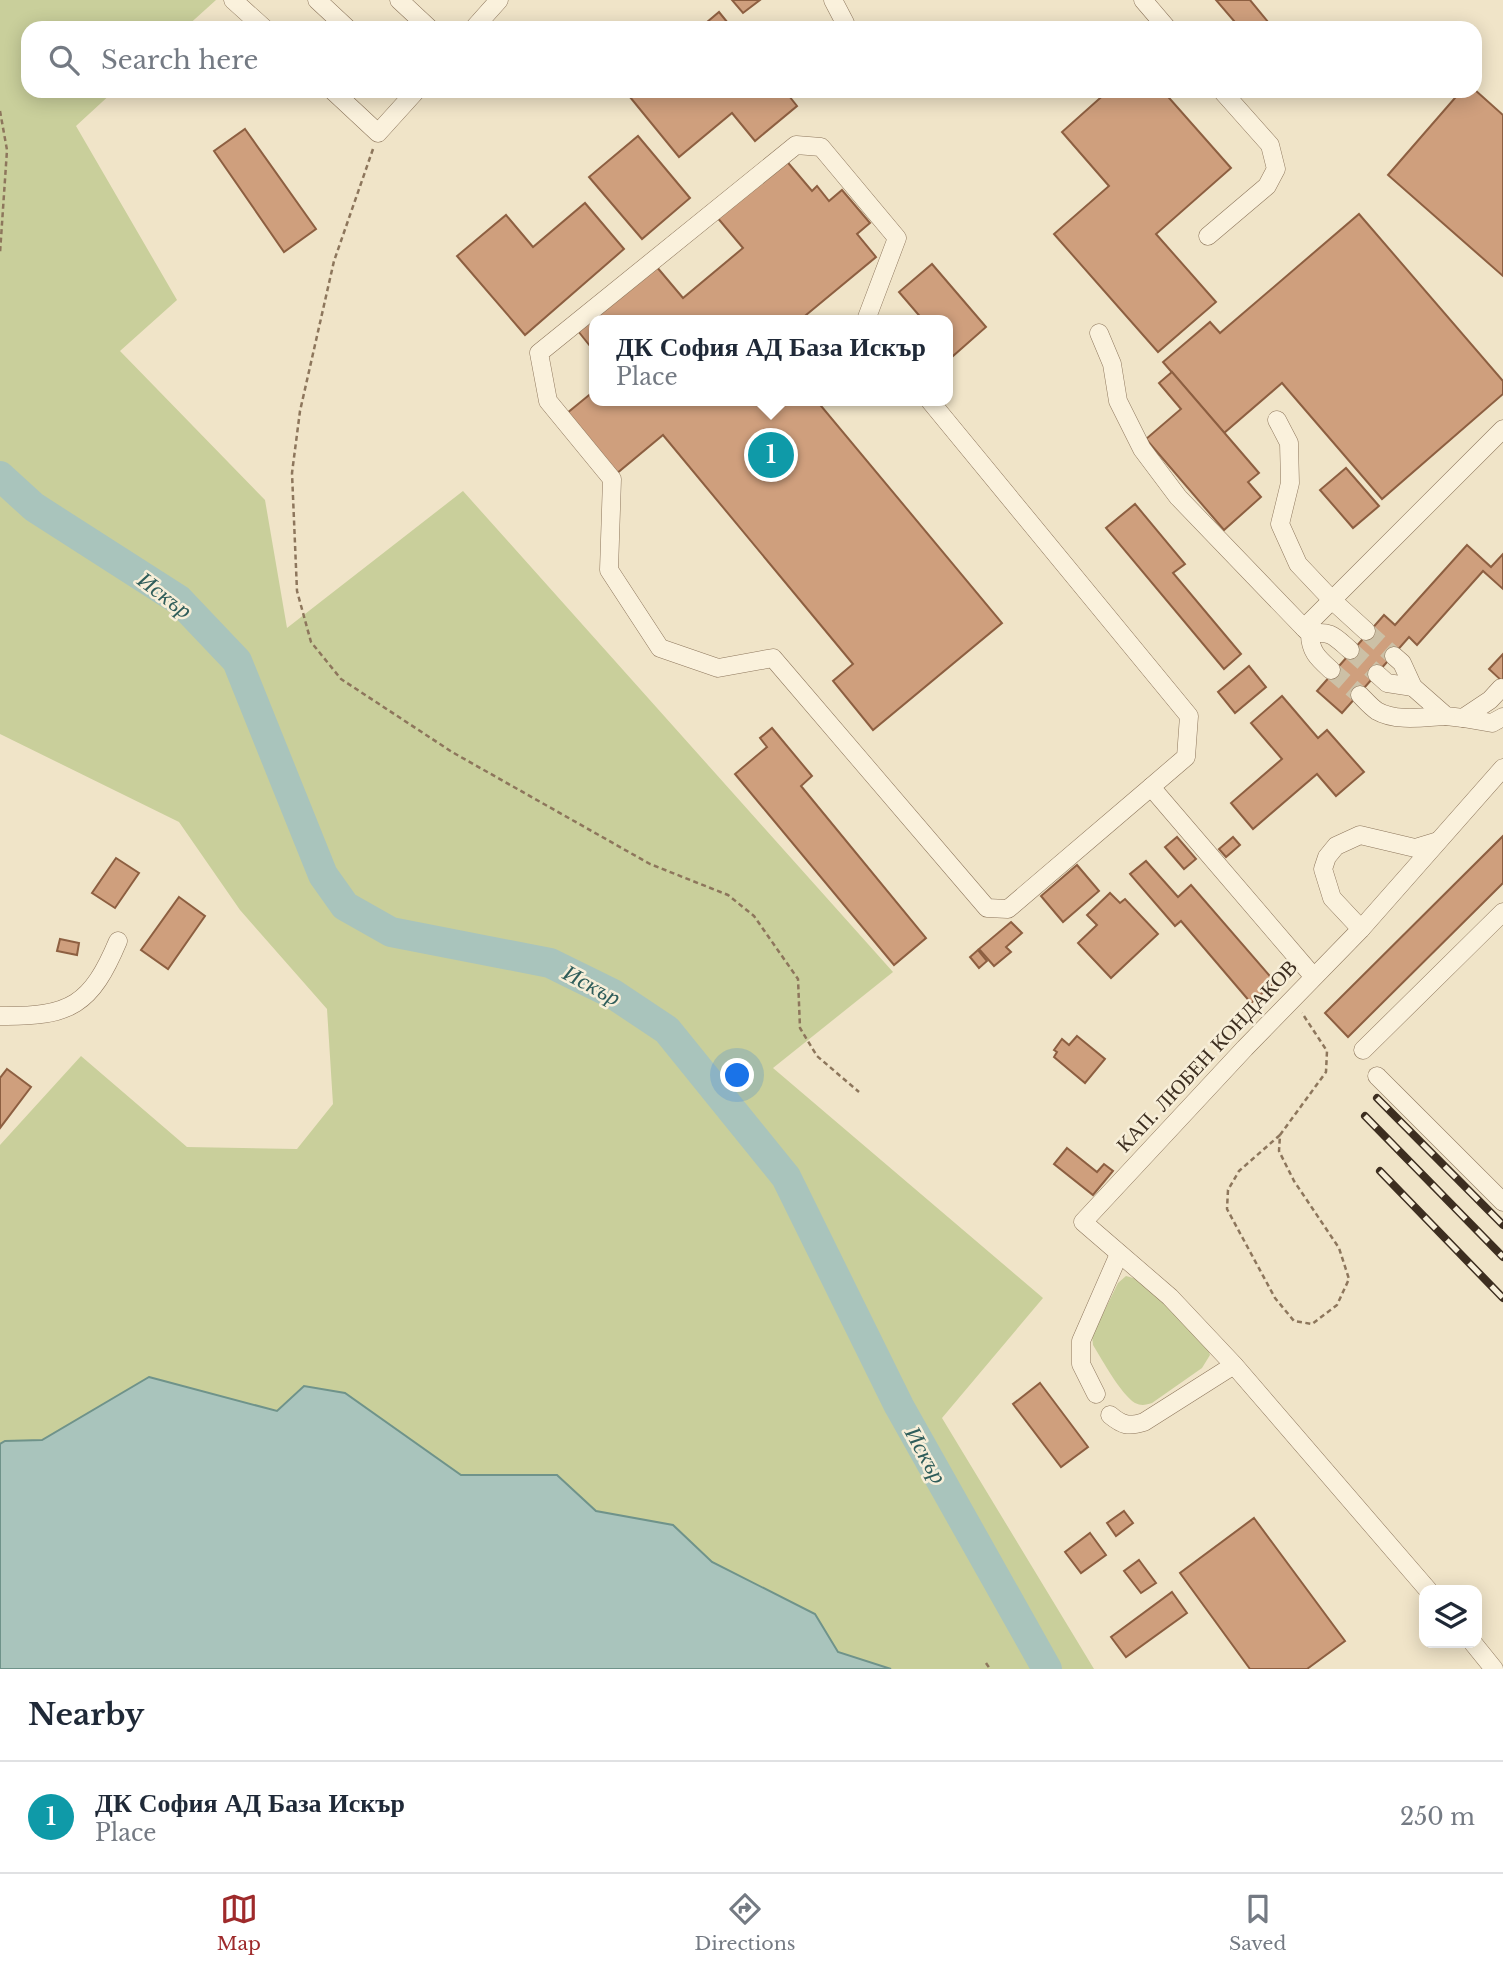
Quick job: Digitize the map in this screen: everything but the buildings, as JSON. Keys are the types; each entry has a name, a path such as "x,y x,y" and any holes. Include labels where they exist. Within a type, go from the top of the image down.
{"street":[{"path":"233,0 256,21"},
{"path":"317,0 340,21"},
{"path":"399,0 422,21"},
{"path":"833,0 844,21"},
{"path":"1143,0 1161,21"},
{"path":"478,21 490,3"},
{"path":"340,98 378,133 410,98"},
{"path":"1208,236 1267,186 1276,169 1269,145 1228,98"},
{"path":"868,315 897,238 821,147 796,145 539,353 548,401 612,479 609,570 660,648 718,668 773,658 987,908 1008,909 1186,757 1189,716 934,406"},
{"path":"1099,333 1112,364 1118,401 1142,449 1178,498 1307,631 1310,646 1316,656 1331,670"},
{"path":"1278,420 1289,443 1290,483 1280,524 1298,564 1366,631"},
{"path":"1307,631 1332,600 1503,429"},
{"path":"1307,631 1324,632 1335,637 1350,650"},
{"path":"1394,656 1402,663 1413,687"},
{"path":"1377,674 1387,683 1413,687 1454,717"},
{"path":"1454,717 1490,700 1501,688"},
{"path":"1360,695 1388,716 1454,717 1492,723 1503,717"},
{"name":"КАП. ЛЮБЕН КОНДАКОВ","path":"1424,1585 1234,1366 1170,1297 1083,1223 1313,976 1361,929 1503,768"},
{"path":"1151,787 1313,976"},
{"path":"1361,929 1332,898 1324,869 1327,857 1336,846 1360,835 1415,848 1439,840"},
{"path":"1363,1050 1503,912"},
{"path":"0,1016 66,1008 83,999 95,986 118,941"},
{"path":"1377,1076 1503,1202"},
{"path":"1096,1394 1081,1364 1081,1341 1119,1254"},
{"path":"1110,1415 1121,1424 1132,1426 1144,1422 1234,1366"},
{"path":"1477,1648 1494,1669"}],"path":[{"path":"0,111 7,150 0,253"},
{"path":"378,133 334,261 300,411 292,473 297,591 311,642 341,679 452,752 650,863 728,895 754,916 798,979 800,1028 817,1056 859,1092"},
{"path":"1280,1135 1279,1151 1294,1181 1339,1248 1349,1279 1337,1305 1312,1324 1294,1321 1275,1298 1227,1209 1228,1190 1239,1171 1280,1135 1326,1072 1327,1051 1310,1022 1291,1000"},
{"path":"986,1662 990,1669"}],"green space":[{"path":"0,0 216,0 193,21 21,21 21,98 106,98 76,126 177,300 120,351 265,500 287,628 463,491 893,972 773,1068 1043,1298 942,1418 1094,1669 891,1669 838,1652 815,1614 712,1562 673,1525 596,1512 557,1475 461,1475 345,1393 304,1386 277,1411 149,1377 42,1440 5,1441 0,1444 0,1145 81,1056 187,1147 297,1149 333,1104 327,1009 240,910 179,822 0,734"},
{"path":"1126,1276 1140,1280 1206,1344 1210,1355 1202,1368 1146,1405 1139,1405 1129,1398 1093,1345 1092,1336 1118,1283"}],"water":[{"path":"149,1377 277,1411 304,1386 345,1393 461,1475 557,1475 596,1511 673,1525 712,1562 815,1614 838,1652 891,1669 0,1669 0,1444 5,1441 42,1440"}],"waterway":[{"name":"Искър","path":"0,476 34,507 179,600 237,661 323,875 345,906 391,932 550,963 613,994 667,1030 786,1177 899,1406 1047,1669"}],"tunnel":[{"path":"1366,631 1394,656"},
{"path":"1350,650 1377,674"},
{"path":"1331,670 1360,695"}],"railway":[{"path":"1377,1098 1503,1225"},
{"path":"1365,1116 1503,1257"},
{"path":"1380,1171 1503,1298"}],"place":[{"name":"ДК София АД База Искър","path":"771,455"}]}
